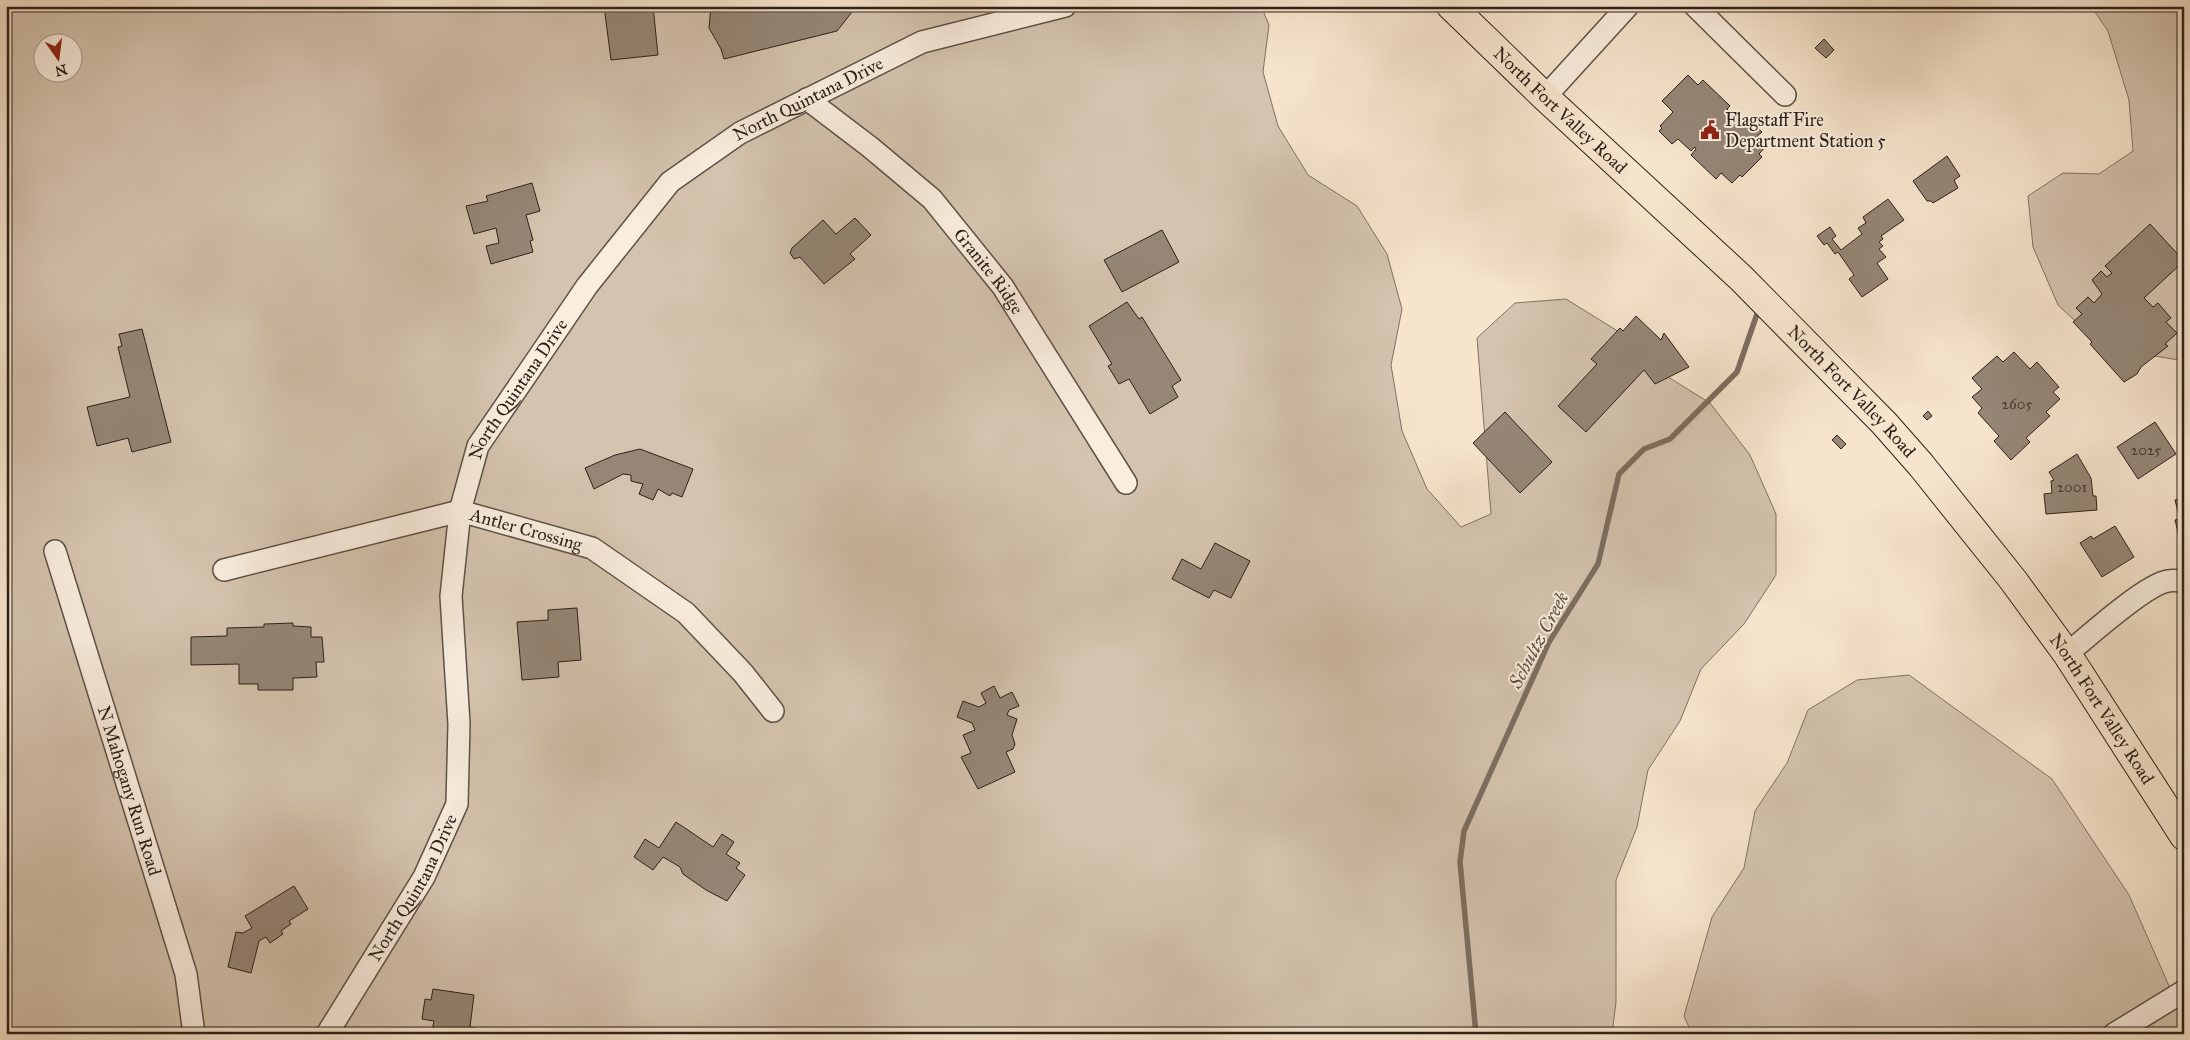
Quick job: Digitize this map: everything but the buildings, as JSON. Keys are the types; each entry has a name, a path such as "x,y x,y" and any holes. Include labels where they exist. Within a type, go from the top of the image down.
{"main road":[{"name":"North Fort Valley Road","path":"1451,6 1545,97 1741,278 1884,423 1921,465 2013,580 2067,654 2184,836"}],"street":[{"name":"North Quintana Drive","path":"327,1034 424,877 458,804 459,724 451,596 460,511 478,446 587,286 670,182 740,133 922,42 1065,6"},
{"path":"1545,97 1628,6"},
{"path":"1695,6 1785,95"},
{"name":"Granite Ridge","path":"808,99 870,147 932,199 1003,287 1126,483"},
{"name":"Antler Crossing","path":"224,570 460,511 592,548 686,613 773,711"},
{"name":"N Mahogany Run Road","path":"55,551 186,974 194,1034"},
{"path":"2067,654 2152,587 2167,581 2184,581"},
{"path":"2114,1034 2184,991"}],"shaded area":[{"path":"6,6 1261,6 1269,25 1263,72 1278,126 1308,175 1357,206 1387,254 1402,309 1391,365 1402,431 1427,489 1461,527 1491,514 1477,338 1515,303 1566,299 1616,330 1660,372 1710,403 1750,455 1776,514 1776,575 1744,624 1701,669 1680,721 1648,770 1637,827 1616,880 1616,1002 1612,1034 6,1034"},
{"path":"2091,6 2184,6 2184,361 2103,347 2058,305 2033,247 2028,196 2063,173 2099,174 2133,151 2129,100 2108,31"},
{"path":"1909,675 2052,779 2129,895 2184,1020 2184,1034 1692,1034 1684,1016 1712,917 1744,868 1755,811 1787,763 1808,710 1857,680"}],"waterway":[{"path":"2177,6 2184,10"},
{"name":"Schultz Creek","path":"1476,1034 1460,862 1464,831 1549,642 1598,564 1619,474 1644,449 1670,439 1737,372 1757,314"}],"place":[{"name":"Flagstaff Fire Department Station 5","path":"1710,130"}]}
